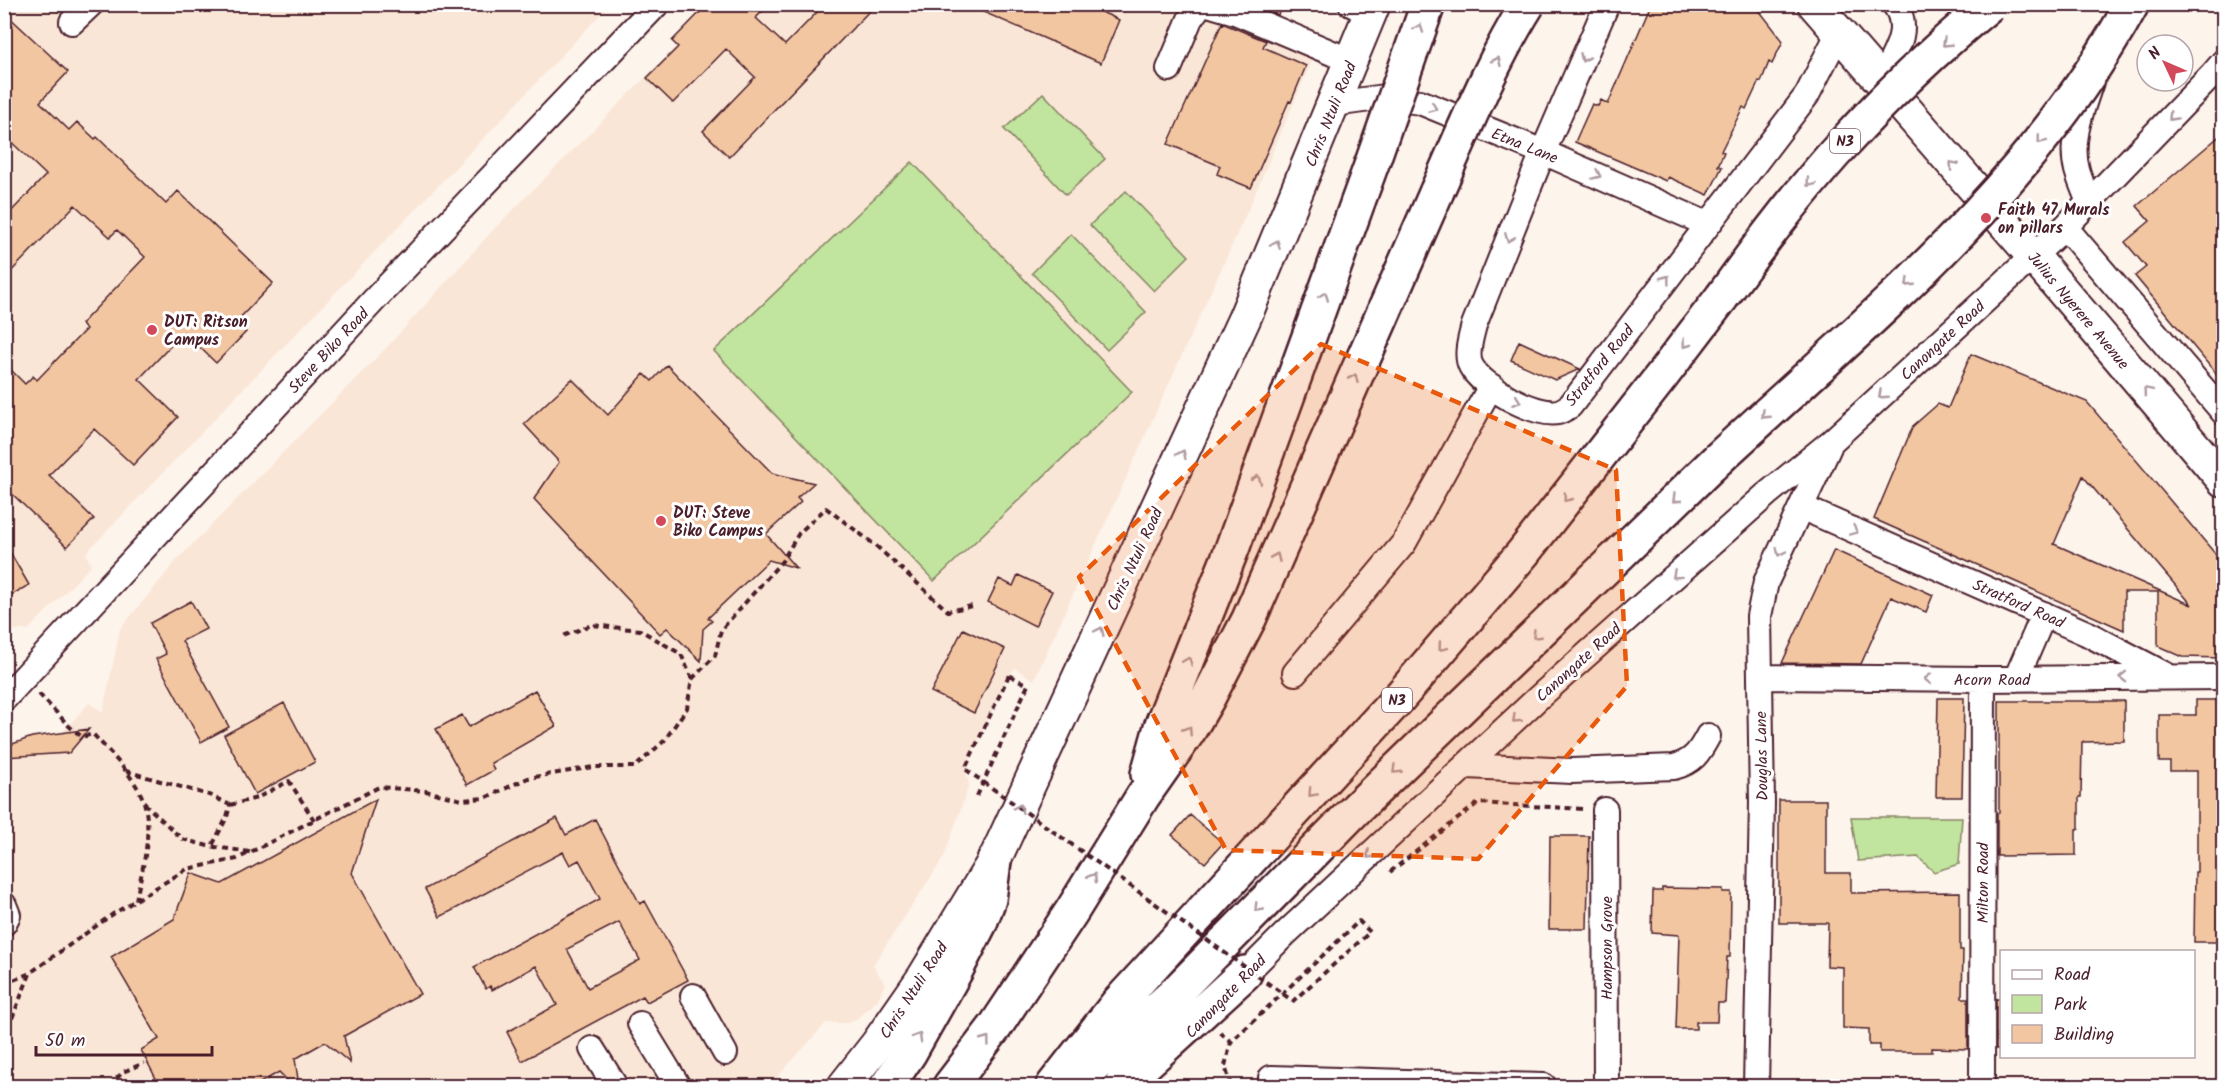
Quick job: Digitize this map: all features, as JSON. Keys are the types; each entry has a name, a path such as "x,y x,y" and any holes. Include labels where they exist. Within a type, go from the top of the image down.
{"highway":[{"path":"1143,796 1161,727 1232,549 1428,4"},
{"path":"950,1086 995,1027 1060,930 1143,796 1208,698 1249,619 1483,90 1528,4"},
{"name":"N3","path":"1053,1086 1118,1003 1398,699 1523,553 1634,412 1761,243 1844,143 1962,27 1990,4"},
{"path":"1071,1086 1175,993 1357,808 1718,459 1915,277 2007,183 2098,62 2132,4"},
{"path":"887,1086 910,1052 980,922 989,899 994,861"},
{"path":"1121,1086 1258,978"}],"main road":[{"name":"Julius Nyerere Avenue","path":"1814,4 2033,256 2223,481"},
{"name":"Chris Ntuli Road","path":"844,1086 877,1044 923,978 994,861 1245,317 1352,61 1365,8"}],"street":[{"path":"72,22 91,4"},
{"name":"Steve Biko Road","path":"4,699 376,298 657,4"},
{"path":"1169,69 1190,19 1201,4"},
{"path":"1208,4 1234,12 1352,61"},
{"name":"Stratford Road","path":"1607,4 1543,152 1474,325 1468,353 1470,364 1480,379 1507,398 1543,411 1559,412 1570,406 1806,95 1838,34"},
{"path":"1880,82 1902,37 1903,23 1894,4"},
{"path":"2089,202 2077,170 2075,150 2079,122 2114,4"},
{"name":"Canongate Road","path":"1140,1086 1258,978 1284,935 1538,698 1767,494 1832,441 2065,227 2223,61"},
{"name":"Etna Lane","path":"1334,104 1385,97 1420,102 1543,152 1707,224"},
{"path":"2065,227 2223,413"},
{"path":"1295,673 1404,543 1491,387"},
{"name":"Douglas Lane","path":"1756,1086 1762,802 1759,616 1766,582 1832,441"},
{"name":"Stratford Road","path":"1800,507 2086,633 2169,677"},
{"path":"2016,679 2044,614"},
{"name":"Acorn Road","path":"1760,677 1983,679 2223,677"},
{"name":"Milton Road","path":"1982,1086 1983,679"},
{"path":"1467,766 1572,771 1674,767 1687,764 1695,757 1708,736"},
{"name":"Hampson Grove","path":"1605,810 1606,1086"},
{"path":"4,905 8,915 4,923"},
{"path":"693,996 725,1053"},
{"path":"640,1024 678,1086"},
{"path":"592,1049 615,1086"},
{"path":"1271,1078 1322,1083 1544,1086"}],"path":[{"path":"2213,4 2215,11 2223,18"},
{"path":"692,679 715,656 721,630 782,561 799,533 826,508 875,545 948,611 972,606"},
{"path":"4,984 30,973 113,914 187,869 237,859 379,787 426,791 462,801 485,798 528,778 593,767 635,767 664,741 687,708 692,679 681,654 640,630 592,625 563,636"},
{"path":"977,796 1028,685 1009,675 965,769 974,776 994,789 1061,837 1263,980 1282,993 1288,997 1293,1001 1370,932 1359,921 1291,986 1283,993 1275,1000 1231,1042 1225,1066 1231,1086"},
{"path":"24,678 82,737 93,734 126,770 144,802 182,839 250,852"},
{"path":"126,770 212,796 230,805 257,798 289,781 314,820"},
{"path":"136,900 147,844 144,802"},
{"path":"1386,875 1478,803 1605,810"},
{"path":"212,846 227,817 230,805"},
{"path":"4,1038 30,973"},
{"path":"1215,1027 1231,1042"},
{"path":"109,1086 123,1072 144,1063"}],"highlighted area":[{"path":"1321,344 1616,470 1627,686 1478,859 1226,850 1079,577"}],"shaded area":[{"name":"DUT: Steve Biko Campus","path":"1252,4 1323,35 1248,210 1034,680 1015,668 1009,675 965,769 969,785 944,857 873,965 885,984 877,1001 854,1021 826,1023 769,1086 5,1086 4,751 13,744 32,737 63,732 89,703 103,712 120,629 177,560 387,347 496,227 718,5"},
{"name":"DUT: Ritson Campus","path":"4,5 609,5 86,553 91,566 28,630 4,630"}],"green space":[{"path":"1043,93 1105,159 1066,195 1004,129"},
{"path":"912,162 1132,392 934,581 714,351"},
{"path":"1126,191 1189,256 1154,291 1090,225"},
{"path":"1071,234 1146,312 1107,350 1032,273"},
{"path":"1851,817 1962,817 1959,864 1934,872 1918,857 1858,861"}],"building":[{"path":"708,4 769,4 756,18 785,45 825,4 876,4 729,157 703,131 755,77 726,49 673,103 647,78 678,47 672,41"},
{"path":"965,4 1084,4 1119,20 1101,63"},
{"path":"1254,4 1283,4 1278,15"},
{"path":"1651,4 1748,4 1759,10 1783,41 1772,64 1769,62 1746,109 1743,107 1721,151 1724,152 1718,166 1722,167 1708,195 1668,177 1666,181 1575,142 1592,104 1598,106 1601,100 1608,104"},
{"path":"4,12 68,72 40,102 69,130 77,122 95,139 97,137 166,204 178,191 273,283 236,322 246,332 216,363 184,332 139,379 178,417 133,465 94,429 49,475 94,519 67,547 4,486 4,363 25,384 33,376 37,380 86,329 81,324 145,257 117,230 110,237 75,205 4,279 4,219 46,175 4,135"},
{"path":"1222,23 1266,41 1263,47 1306,66 1251,188 1217,174 1220,166 1168,144"},
{"path":"2223,133 2223,382 2135,276 2146,267 2125,242 2150,221 2137,206"},
{"path":"1519,341 1580,369 1555,380 1511,360"},
{"path":"1971,354 2087,402 2223,563 2223,658 2183,657 2158,646 2158,592 2124,592 2124,630 1874,519 1913,426 1938,404 1948,408","holes":["2083,476 2192,605 2054,544"]},
{"path":"667,365 772,473 814,483 797,498 801,502 766,534 796,568 769,560 708,618 712,621 703,629 701,661 667,628 660,634 534,499 559,462 524,424 572,379 608,415 644,374 652,381"},
{"path":"4,542 29,585 4,599"},
{"path":"1834,550 1933,595 1926,612 1891,597 1861,664 1782,663"},
{"path":"1018,575 1052,591 1035,626 988,602 999,579 1013,586"},
{"path":"191,601 206,629 182,641 229,727 201,742 156,659 166,654 150,623"},
{"path":"963,629 1005,649 974,713 931,692"},
{"path":"535,690 556,726 491,763 494,770 467,785 436,729 462,715 469,727"},
{"path":"1938,698 1964,698 1962,797 1936,797"},
{"path":"2196,700 2223,700 2223,942 2194,942 2197,771 2170,771 2170,762 2159,762 2159,715 2196,715"},
{"path":"1999,701 2124,701 2124,741 2082,742 2081,797 2079,797 2079,829 2076,829 2076,855 1997,856"},
{"path":"284,703 315,762 255,794 224,735"},
{"path":"89,729 69,753 4,757 4,747 32,737"},
{"path":"376,799 352,873 420,994 344,1036 350,1063 325,1042 295,1059 299,1086 293,1086 279,1072 255,1086 160,1086 141,1050 159,1039 111,957 174,919 191,873 222,884"},
{"path":"1779,800 1826,800 1826,873 1851,873 1851,893 1960,892 1960,950 1963,950 1962,998 1968,998 1968,1049 1932,1048 1932,1052 1880,1052 1880,1045 1869,1045 1869,1029 1843,1028 1843,967 1827,966 1828,923 1779,923"},
{"path":"1190,815 1223,843 1205,863 1172,835"},
{"path":"557,818 566,835 595,819 640,904 645,901 688,980 647,1002 643,996 522,1061 507,1032 557,1005 536,966 492,990 490,986 486,989 474,967 600,899 579,860 570,865 563,852 440,917 425,889","holes":["619,922 640,960 588,988 567,949"]},
{"path":"1550,836 1589,836 1587,929 1549,929"},
{"path":"1662,888 1723,889 1723,892 1731,892 1730,957 1727,957 1725,1003 1718,1003 1717,1022 1696,1022 1696,1029 1676,1029 1679,935 1652,933 1653,891 1662,891"},
{"path":"1996,999 2000,999 2000,1049 1996,1049"}],"place":[{"name":"Faith 47 Murals on pillars","path":"1986,218"},
{"name":"DUT: Ritson Campus","path":"152,330"},
{"name":"DUT: Steve Biko Campus","path":"661,521"}]}
